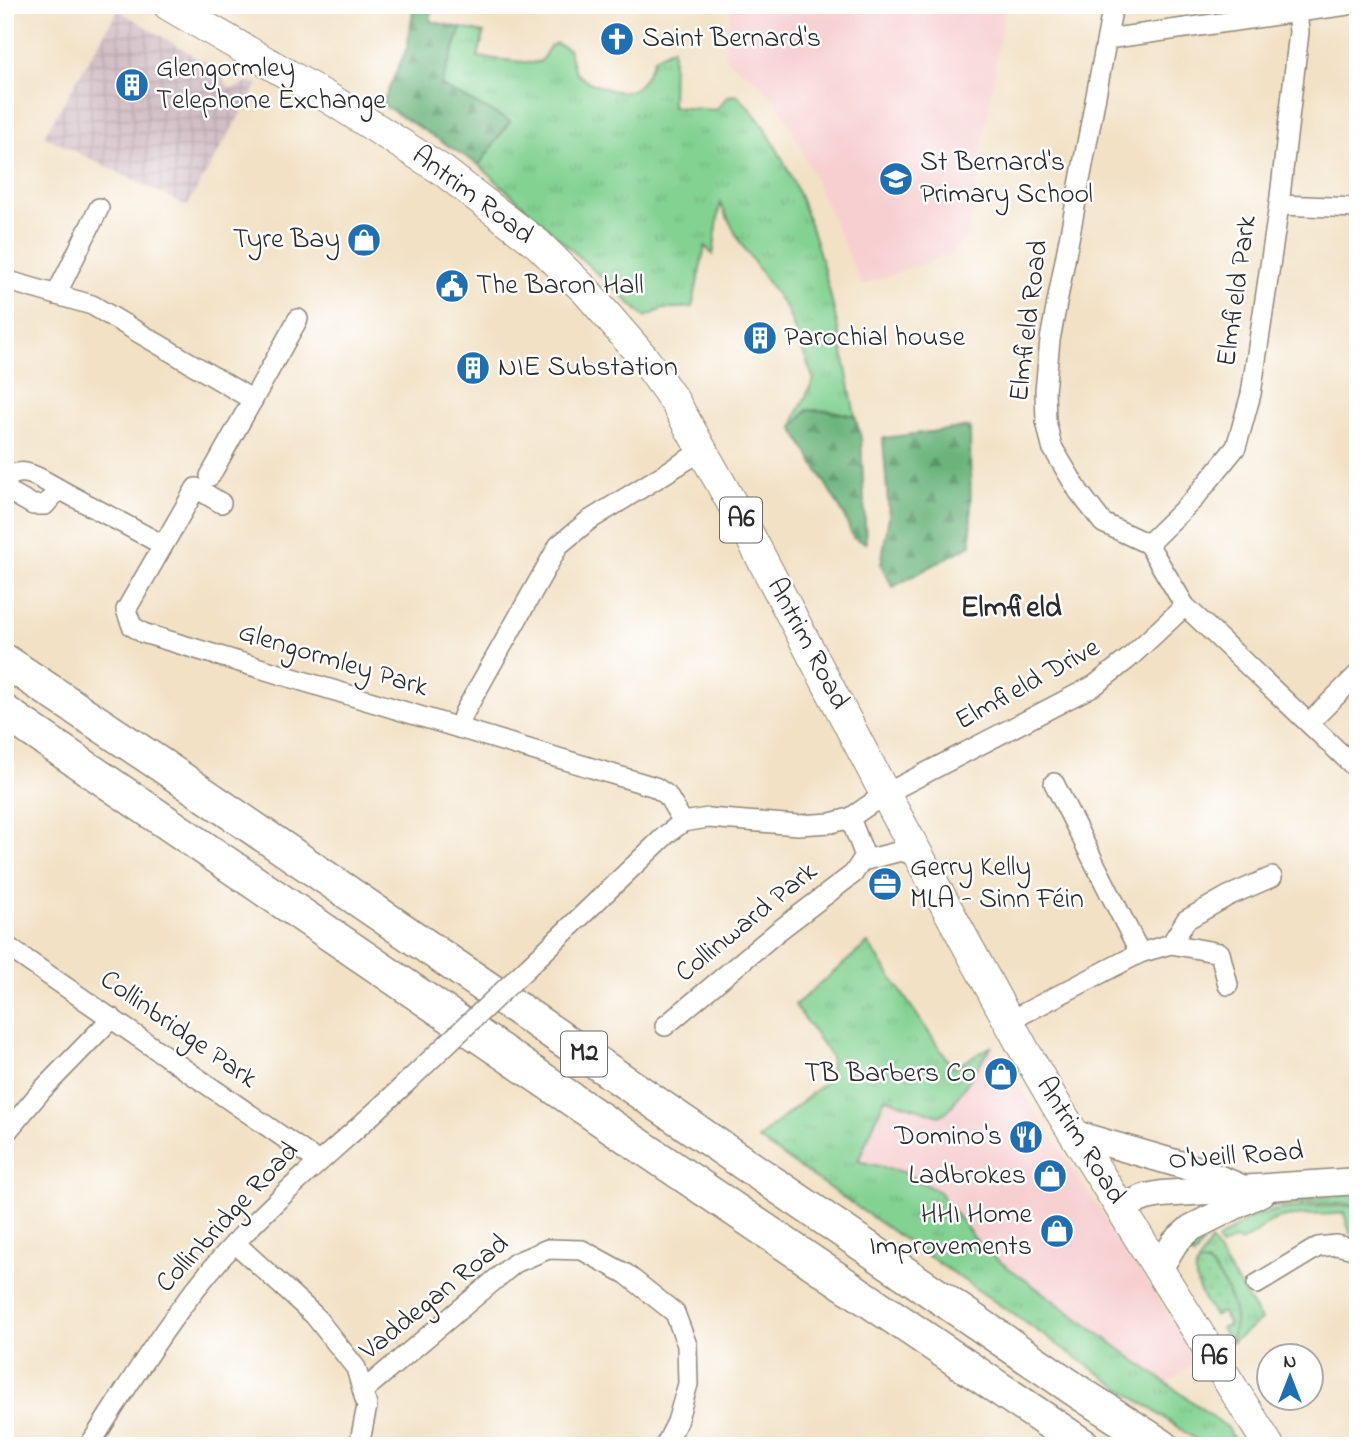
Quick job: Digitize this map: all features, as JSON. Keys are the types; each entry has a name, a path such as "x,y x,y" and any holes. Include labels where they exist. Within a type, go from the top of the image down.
{"highway":[{"name":"M2","path":"5,661 1163,1446"},
{"name":"M2","path":"5,712 1084,1446"}],"main road":[{"name":"Antrim Road","path":"168,5 343,107 442,170 517,227 586,291 643,357 675,402 703,450 1009,1021 1075,1134 1269,1446"},
{"path":"1075,1134 1196,1169 1240,1187"},
{"name":"O'Neill Road","path":"1121,1207 1162,1194 1358,1181"},
{"path":"1159,1269 1175,1242 1191,1228 1277,1185"}],"street":[{"name":"Elmfield Road","path":"1113,5 1050,340 1045,391 1046,421 1052,447 1060,465 1103,523 1148,544"},
{"path":"1107,39 1348,5"},
{"name":"Elmfield Park","path":"1148,544 1194,499 1236,447 1251,394 1279,205 1299,32 1297,11"},
{"path":"1279,205 1358,208"},
{"path":"56,295 99,208"},
{"path":"5,280 92,305 253,400"},
{"path":"210,476 298,319"},
{"path":"459,728 464,713 559,545 588,521 703,450"},
{"path":"5,481 19,472 26,472 163,545"},
{"name":"Glengormley Park","path":"221,503 196,488 126,610 132,626 143,633 654,787 667,795 683,822"},
{"path":"5,489 33,505 45,505 59,489"},
{"path":"1148,544 1185,606 1358,770"},
{"name":"Elmfield Drive","path":"885,794 1095,685 1128,659 1185,606"},
{"path":"1309,723 1358,674"},
{"path":"1054,783 1140,953"},
{"path":"683,822 708,818 798,825 831,823 850,818 885,794"},
{"path":"850,818 865,856 862,861"},
{"name":"Collinbridge Road","path":"89,1446 173,1317 235,1243 667,834 683,822"},
{"path":"862,861 901,851 919,857"},
{"name":"Collinward Park","path":"665,1026 776,932 853,874 862,861"},
{"path":"1171,944 1186,920 1228,896 1272,877"},
{"path":"1009,1021 1140,953 1171,944 1220,953 1228,985"},
{"name":"Collinbridge Park","path":"5,945 318,1162"},
{"path":"5,1134 42,1090 112,1018"},
{"name":"Vaddegan Road","path":"235,1243 314,1315 356,1368 367,1406 359,1446"},
{"path":"1256,1284 1318,1247 1336,1245 1358,1251"},
{"name":"Vaddegan Road","path":"364,1390 515,1263 548,1249 582,1250 626,1274 675,1312 688,1345 688,1384 677,1422 665,1446"}],"shaded area":[{"name":"St Bernard's Primary School","path":"732,5 1005,5 968,234 951,254 862,285 795,135 779,106 755,79 727,60 724,52"},
{"name":"Glengormley Telephone Exchange","path":"118,10 224,74 224,81 229,88 249,82 258,84 187,206 44,136"},
{"path":"992,1046 1198,1359 1169,1383 981,1246 939,1192 858,1161 885,1098 939,1115 949,1110"}],"green space":[{"path":"414,5 433,5 430,21 461,28 441,86 510,121 479,165 382,104 407,48"},
{"path":"461,28 484,33 478,57 531,63 541,61 550,46 556,43 568,49 574,69 580,76 596,85 619,92 634,89 645,78 654,58 673,48 672,107 716,110 728,96 738,95 762,124 782,157 798,192 823,265 855,416 832,411 807,410 793,428 814,380 787,310 740,242 720,203 713,255 705,246 692,307 663,309 645,317 479,165 510,121 441,86"},
{"path":"807,410 832,411 855,416 861,438 866,543 853,538 844,515 793,428"},
{"path":"970,427 971,545 893,587 881,565 889,516 883,438"},
{"path":"868,943 953,1068 992,1046 949,1110 939,1116 885,1098 858,1161 903,1172 939,1192 983,1249 1228,1428 1237,1446 1205,1446 758,1139 830,1078 831,1057 795,1005"},
{"path":"1358,1195 1358,1204 1278,1206 1239,1216 1206,1239 1194,1257 1185,1245 1255,1205 1292,1199"},
{"path":"1358,1206 1358,1240 1350,1233 1344,1213 1285,1217 1272,1221 1251,1237 1239,1242 1236,1239 1221,1247 1217,1240 1246,1221 1276,1210"},
{"path":"1211,1241 1261,1320 1231,1343 1235,1320 1229,1297 1222,1281 1207,1263 1197,1265"},
{"path":"1202,1263 1214,1270 1232,1304 1235,1321 1230,1341 1221,1328 1229,1324 1222,1312 1214,1316 1197,1285 1197,1265"}],"place":[{"name":"Saint Bernard's","path":"617,39"},
{"name":"Glengormley Telephone Exchange","path":"132,85"},
{"name":"St Bernard's Primary School","path":"896,179"},
{"name":"Tyre Bay","path":"364,240"},
{"name":"The Baron Hall","path":"452,286"},
{"name":"Parochial house","path":"760,338"},
{"name":"NIE Substation","path":"473,368"},
{"name":"Gerry Kelly MLA - Sinn Féin","path":"885,884"},
{"name":"TB Barbers Co","path":"1001,1074"},
{"name":"Domino's","path":"1026,1137"},
{"name":"Ladbrokes","path":"1050,1176"},
{"name":"HHI Home Improvements","path":"1057,1231"}],"district":[{"name":"Elmfield","path":"1011,609"}]}
